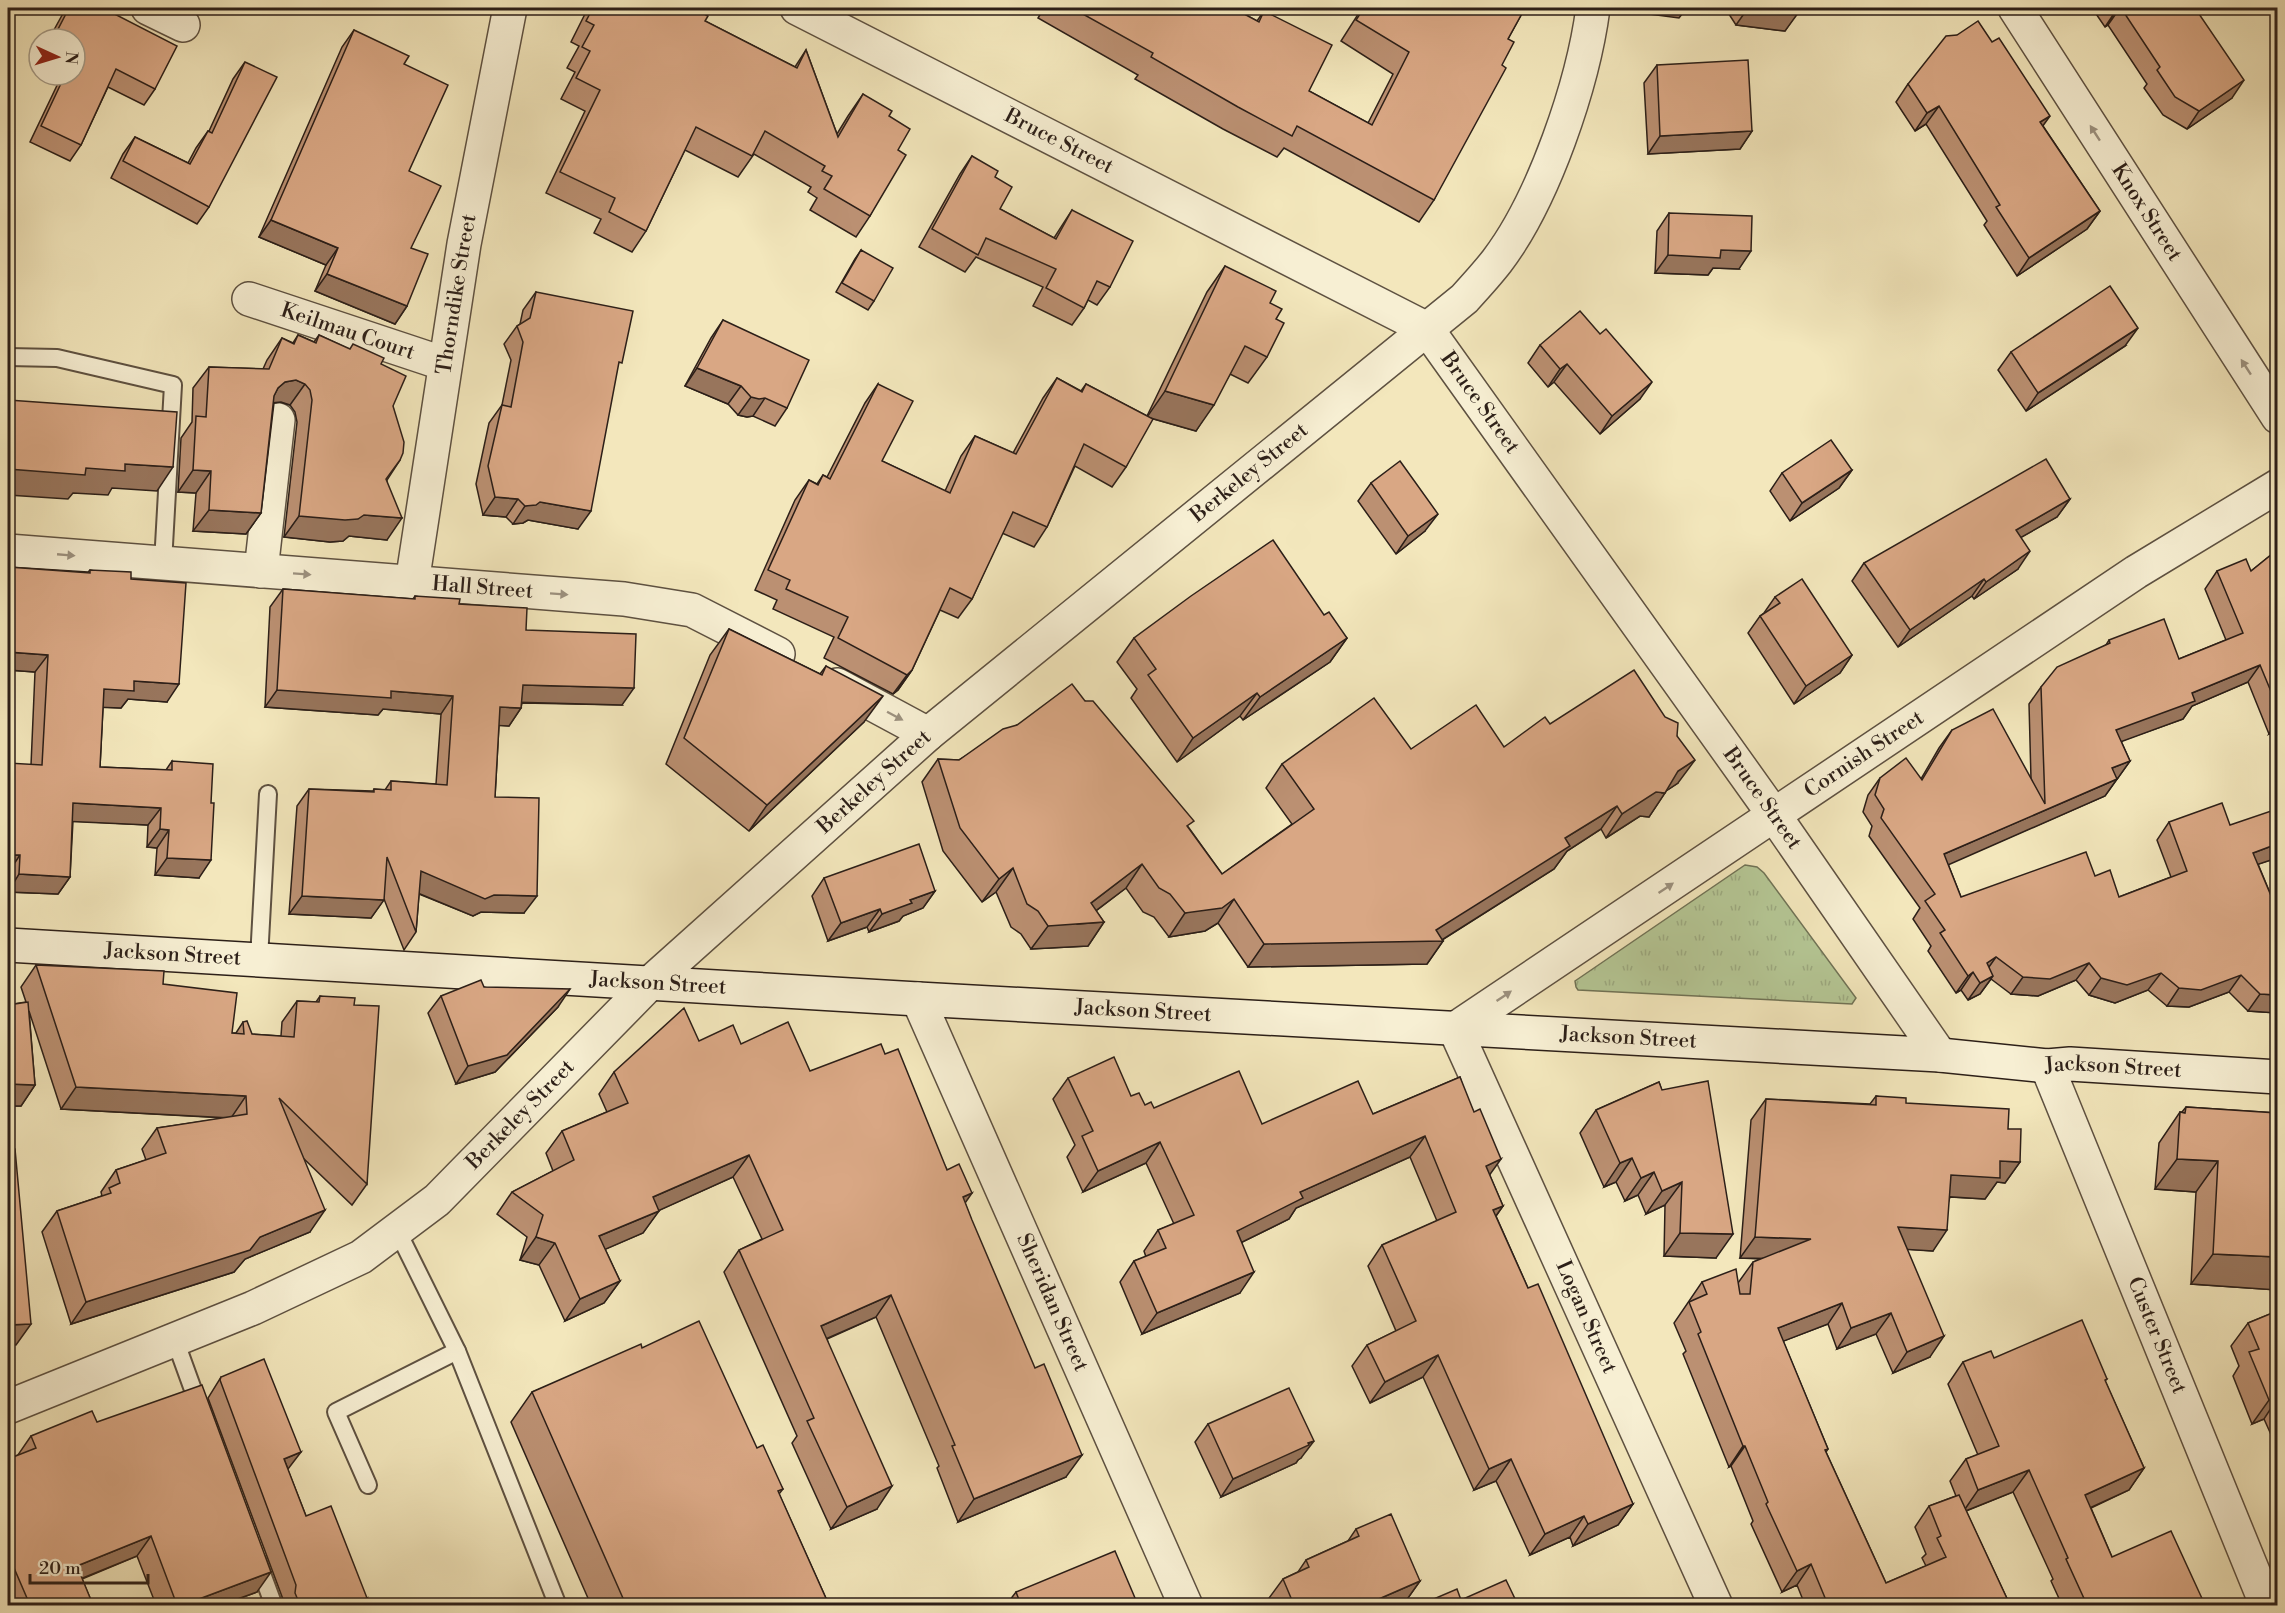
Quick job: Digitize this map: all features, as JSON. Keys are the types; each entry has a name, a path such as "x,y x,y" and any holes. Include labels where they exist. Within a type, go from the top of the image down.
{"street":[{"path":"148,8 183,25"},
{"name":"Thorndike Street","path":"412,583 464,244 510,8"},
{"name":"Bruce Street","path":"797,8 1427,329 1774,815 1940,1055"},
{"name":"Berkeley Street","path":"8,1407 253,1308 361,1257 437,1200 650,983 928,734 1464,299 1498,260 1539,185 1576,86 1593,8"},
{"name":"Knox Street","path":"2015,8 2277,417"},
{"name":"Keilmau Court","path":"249,299 445,364"},
{"path":"261,571 278,420"},
{"name":"Cornish Street","path":"1455,1029 2136,572 2277,486"},
{"name":"Hall Street","path":"8,551 624,599 692,610 928,734"},
{"name":"Jackson Street","path":"8,945 918,999 1940,1055 2046,1066 2070,1064 2277,1077"},
{"name":"Sheridan Street","path":"918,999 1186,1605"},
{"name":"Logan Street","path":"1455,1029 1716,1605"},
{"name":"Custer Street","path":"2046,1066 2267,1605"}],"lane":[{"path":"8,357 57,358 173,385 163,563"},
{"path":"259,959 268,794"},
{"path":"397,1230 457,1351 558,1605"},
{"path":"175,1340 205,1421"},
{"path":"368,1485 336,1412 457,1351"},
{"path":"253,1550 274,1605"}],"green space":[{"path":"1745,865 1757,867 1764,873 1856,998 1852,1004 1578,990 1575,981"}],"building":[{"path":"69,8 103,8 177,46 155,89 116,69 81,145 41,126 59,87 87,87 87,27 59,27"},
{"path":"593,8 692,8 708,16 705,21 797,68 806,50 838,137 863,94 892,111 889,116 910,129 898,150 906,155 870,216 824,189 832,176 822,171 825,166 765,131 752,156 696,127 646,231 609,212 615,198 560,172 600,90 576,78 590,51 582,47 594,25 586,21"},
{"path":"1072,8 1233,8 1259,22 1264,11 1332,45 1309,91 1372,125 1409,52 1356,20 1364,8 1525,8 1508,39 1514,42 1502,65 1506,68 1434,200 1297,126 1292,136 1151,57 1153,53"},
{"path":"2121,8 2195,8 2244,80 2199,111 2175,97 2157,70 2160,67"},
{"path":"1978,21 1992,42 1999,38 2050,116 2040,122 2100,211 2029,258 1996,207 2000,205 1939,106 1927,113 1908,84 1946,36 1957,35"},
{"path":"354,30 409,56 404,64 448,85 409,171 441,186 411,248 428,254 407,306 327,274 338,248 271,220"},
{"path":"1748,60 1752,131 1660,136 1657,65"},
{"path":"245,62 277,77 209,207 123,161 135,137 190,164 208,131 212,133"},
{"path":"972,156 998,171 995,177 1012,187 1000,209 1056,239 1072,210 1133,241 1110,287 1097,281 1084,308 1046,288 1056,269 986,238 978,255 932,229"},
{"path":"1669,213 1752,216 1751,251 1721,250 1720,258 1668,255"},
{"path":"861,250 893,268 874,301 842,283"},
{"path":"1225,266 1276,291 1270,303 1282,309 1276,319 1284,323 1267,357 1245,346 1214,405 1165,391"},
{"path":"2110,286 2138,328 2038,393 2011,352"},
{"path":"536,292 633,311 622,363 619,362 591,511 540,502 536,505 525,506 518,499 495,497 488,466 502,405 511,407 523,342 517,326 530,318"},
{"path":"1580,311 1600,334 1606,329 1652,382 1612,416 1567,364 1560,369 1540,345"},
{"path":"723,320 809,360 787,408 765,398 751,397 741,386 697,368"},
{"path":"298,335 316,343 319,335 350,349 353,344 384,358 381,364 406,376 393,406 404,442 403,453 386,479 402,518 364,515 358,519 345,520 299,516 312,400 310,390 305,384 296,380 285,382 274,396 261,513 209,510 211,471 193,470 196,416 206,417 209,367 269,369 282,338 294,344"},
{"path":"1057,378 1082,392 1086,384 1153,419 1126,467 1084,444 1047,527 1013,512 972,599 950,588 912,670 907,675 838,638 848,617 786,589 790,580 768,570 809,480 818,485 823,475 830,479 878,384 913,401 882,461 950,493 975,436 1016,454"},
{"path":"8,400 177,412 173,467 125,464 125,471 86,468 85,475 8,469"},
{"path":"1831,440 1852,470 1802,503 1782,473"},
{"path":"2046,459 2070,499 2016,530 2030,551 1986,582 1984,579 1910,630 1864,563"},
{"path":"1400,461 1438,514 1408,536 1371,483"},
{"path":"1273,540 1324,615 1329,612 1347,638 1260,697 1257,693 1193,738 1148,675 1156,669 1134,638"},
{"path":"2277,550 2277,706 2260,665 2192,693 2195,701 2116,730 2130,761 2112,768 2117,779 1944,854 1961,897 2086,852 2095,876 2110,870 2119,897 2187,871 2169,822 2222,803 2230,825 2277,809 2277,844 2253,853 2277,910 2277,995 2260,994 2241,975 2201,990 2179,988 2161,973 2127,985 2101,978 2089,963 2050,979 2023,977 1996,957 1987,963 1993,976 1980,983 1973,972 1968,976 1940,933 1945,930 1925,901 1935,894 1881,818 1884,809 1875,795 1880,778 1906,758 1922,780 1952,730 1993,709 2045,804 2041,687 2057,667 2110,643 2109,640 2164,619 2179,659 2243,633 2217,571 2246,559 2251,571"},
{"path":"8,567 90,573 90,570 131,572 131,579 186,583 179,684 134,681 134,691 104,689 100,767 172,770 172,761 213,764 211,803 214,803 211,860 167,858 169,830 160,829 161,808 73,803 70,877 19,874 20,855 8,855 8,763 42,765 48,655 8,652"},
{"path":"1802,579 1852,655 1806,686 1760,616 1780,603 1775,597"},
{"path":"283,589 415,599 415,596 460,599 459,604 527,608 526,630 636,634 634,688 523,685 521,708 500,707 495,797 539,798 537,896 494,895 485,899 421,871 416,932 387,857 384,900 302,896 309,789 374,792 374,789 391,790 391,781 447,785 453,696 391,691 391,698 277,690"},
{"path":"729,629 822,675 826,666 883,696 767,805 684,738"},
{"path":"1634,670 1665,717 1678,723 1677,736 1695,760 1678,771 1665,793 1656,792 1622,814 1617,806 1565,838 1570,846 1436,930 1443,941 1264,944 1234,899 1222,908 1185,913 1170,894 1159,888 1142,864 1091,903 1104,922 1048,926 1038,911 1027,904 1013,868 999,879 960,828 938,759 959,760 1003,729 1017,725 1072,684 1085,701 1093,701 1194,821 1187,826 1222,874 1314,809 1282,764 1374,698 1411,749 1476,705 1504,747 1545,717 1550,724"},
{"path":"919,844 935,891 910,900 912,903 882,914 880,909 841,923 824,878"},
{"path":"36,965 164,971 163,984 237,993 232,1033 244,1034 243,1022 247,1021 252,1034 294,1037 297,1001 319,1002 320,996 355,998 354,1005 379,1006 367,1184 279,1098 325,1210 260,1237 250,1250 86,1302 57,1211 111,1193 109,1188 120,1183 116,1170 166,1153 157,1128 247,1114 246,1096 76,1087"},
{"path":"481,980 484,987 570,989 507,1055 468,1066 441,996"},
{"path":"28,1002 35,1085 8,1084 8,1005"},
{"path":"684,1008 699,1041 733,1025 741,1044 788,1022 810,1071 881,1044 885,1054 898,1049 947,1170 959,1164 972,1193 963,1197 972,1220 1035,1368 1044,1364 1082,1455 974,1499 952,1446 955,1445 891,1295 821,1326 892,1486 847,1507 807,1421 814,1418 739,1250 783,1230 749,1155 653,1197 659,1211 599,1236 620,1281 580,1299 555,1243 536,1237 543,1215 512,1192 574,1160 562,1131 628,1103 614,1072"},
{"path":"1114,1057 1131,1096 1139,1093 1145,1105 1151,1102 1154,1108 1239,1071 1262,1124 1358,1081 1373,1114 1460,1077 1474,1112 1480,1109 1501,1159 1486,1166 1503,1206 1493,1210 1528,1288 1538,1284 1633,1504 1588,1524 1584,1516 1545,1534 1511,1459 1489,1469 1438,1355 1385,1382 1367,1345 1416,1321 1382,1245 1456,1212 1425,1136 1300,1192 1303,1198 1237,1231 1254,1272 1157,1313 1134,1261 1166,1248 1158,1230 1194,1215 1160,1142 1098,1171 1082,1136 1093,1131 1068,1078"},
{"path":"1708,1081 1733,1234 1680,1233 1682,1182 1662,1191 1654,1172 1641,1178 1632,1158 1620,1163 1596,1110 1659,1082 1662,1090"},
{"path":"1876,1096 1906,1098 1906,1103 2009,1109 2008,1129 2021,1129 2020,1162 2000,1161 2000,1178 1951,1175 1947,1230 1898,1227 1944,1336 1907,1352 1891,1313 1851,1328 1842,1303 1778,1328 1828,1449 1825,1450 1886,1583 1946,1557 1937,1538 1941,1536 1929,1506 1959,1495 2010,1605 1828,1605 1811,1564 1797,1571 1766,1504 1768,1502 1698,1334 1701,1332 1689,1302 1707,1294 1702,1282 1736,1269 1740,1294 1750,1294 1753,1262 1811,1239 1755,1237 1766,1099 1876,1105"},
{"path":"2186,1107 2277,1113 2277,1257 2213,1254 2218,1161 2177,1159 2180,1112 2185,1113"},
{"path":"15,1149 31,1324 8,1325 8,1150"},
{"path":"2277,1311 2277,1396 2269,1400 2249,1352 2259,1349 2248,1323"},
{"path":"2082,1320 2107,1379 2105,1380 2144,1468 2085,1495 2112,1557 2171,1531 2205,1605 2087,1605 2029,1470 1978,1490 1966,1459 1999,1446 1963,1362 1991,1351 1994,1358"},
{"path":"699,1321 757,1448 763,1445 783,1489 778,1491 829,1605 626,1605 532,1392 641,1344 642,1348"},
{"path":"264,1359 301,1452 284,1459 306,1516 331,1506 367,1598 348,1605 330,1605 329,1603 300,1605 295,1593 296,1585 220,1380 221,1377"},
{"path":"202,1385 271,1572 183,1605 177,1605 151,1536 77,1566 93,1605 30,1605 11,1561 8,1562 8,1459 36,1448 31,1436 92,1411 97,1422"},
{"path":"1289,1388 1314,1441 1233,1479 1208,1424"},
{"path":"1391,1514 1420,1581 1365,1605 1294,1605 1283,1579 1309,1567 1306,1560 1359,1536 1356,1529"},
{"path":"1115,1551 1138,1605 1021,1605 1016,1592"},
{"path":"1506,1580 1518,1605 1422,1604 1457,1589 1461,1600"},
{"path":"1609,1601 1611,1605 1598,1605"}]}
